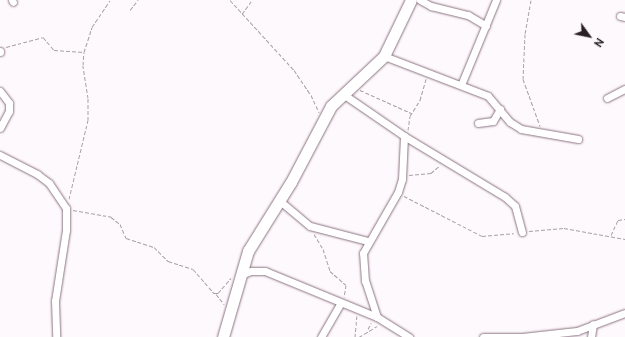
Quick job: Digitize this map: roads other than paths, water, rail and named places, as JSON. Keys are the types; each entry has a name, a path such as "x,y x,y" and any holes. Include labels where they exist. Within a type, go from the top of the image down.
{"street":[{"path":"223,337 248,251 280,201 331,106 384,56 411,0"},
{"path":"420,0 431,6 468,15 486,26"},
{"path":"461,86 496,0"},
{"path":"384,56 488,96 515,126 578,139"},
{"path":"607,98 625,89"},
{"path":"0,91 9,103 9,111 0,128"},
{"path":"346,92 406,137 485,183 516,206 522,232"},
{"path":"478,123 493,121 500,109"},
{"path":"376,317 362,267 363,253 368,241 398,192 402,179 406,137"},
{"path":"0,156 37,174 49,183 66,207 66,230 55,301 56,337"},
{"path":"280,201 310,226 368,241"},
{"path":"241,275 251,270 264,271 376,317 409,337"},
{"path":"321,337 341,303"},
{"path":"483,337 552,334 577,331 625,313"},
{"path":"591,337 593,324"}]}
